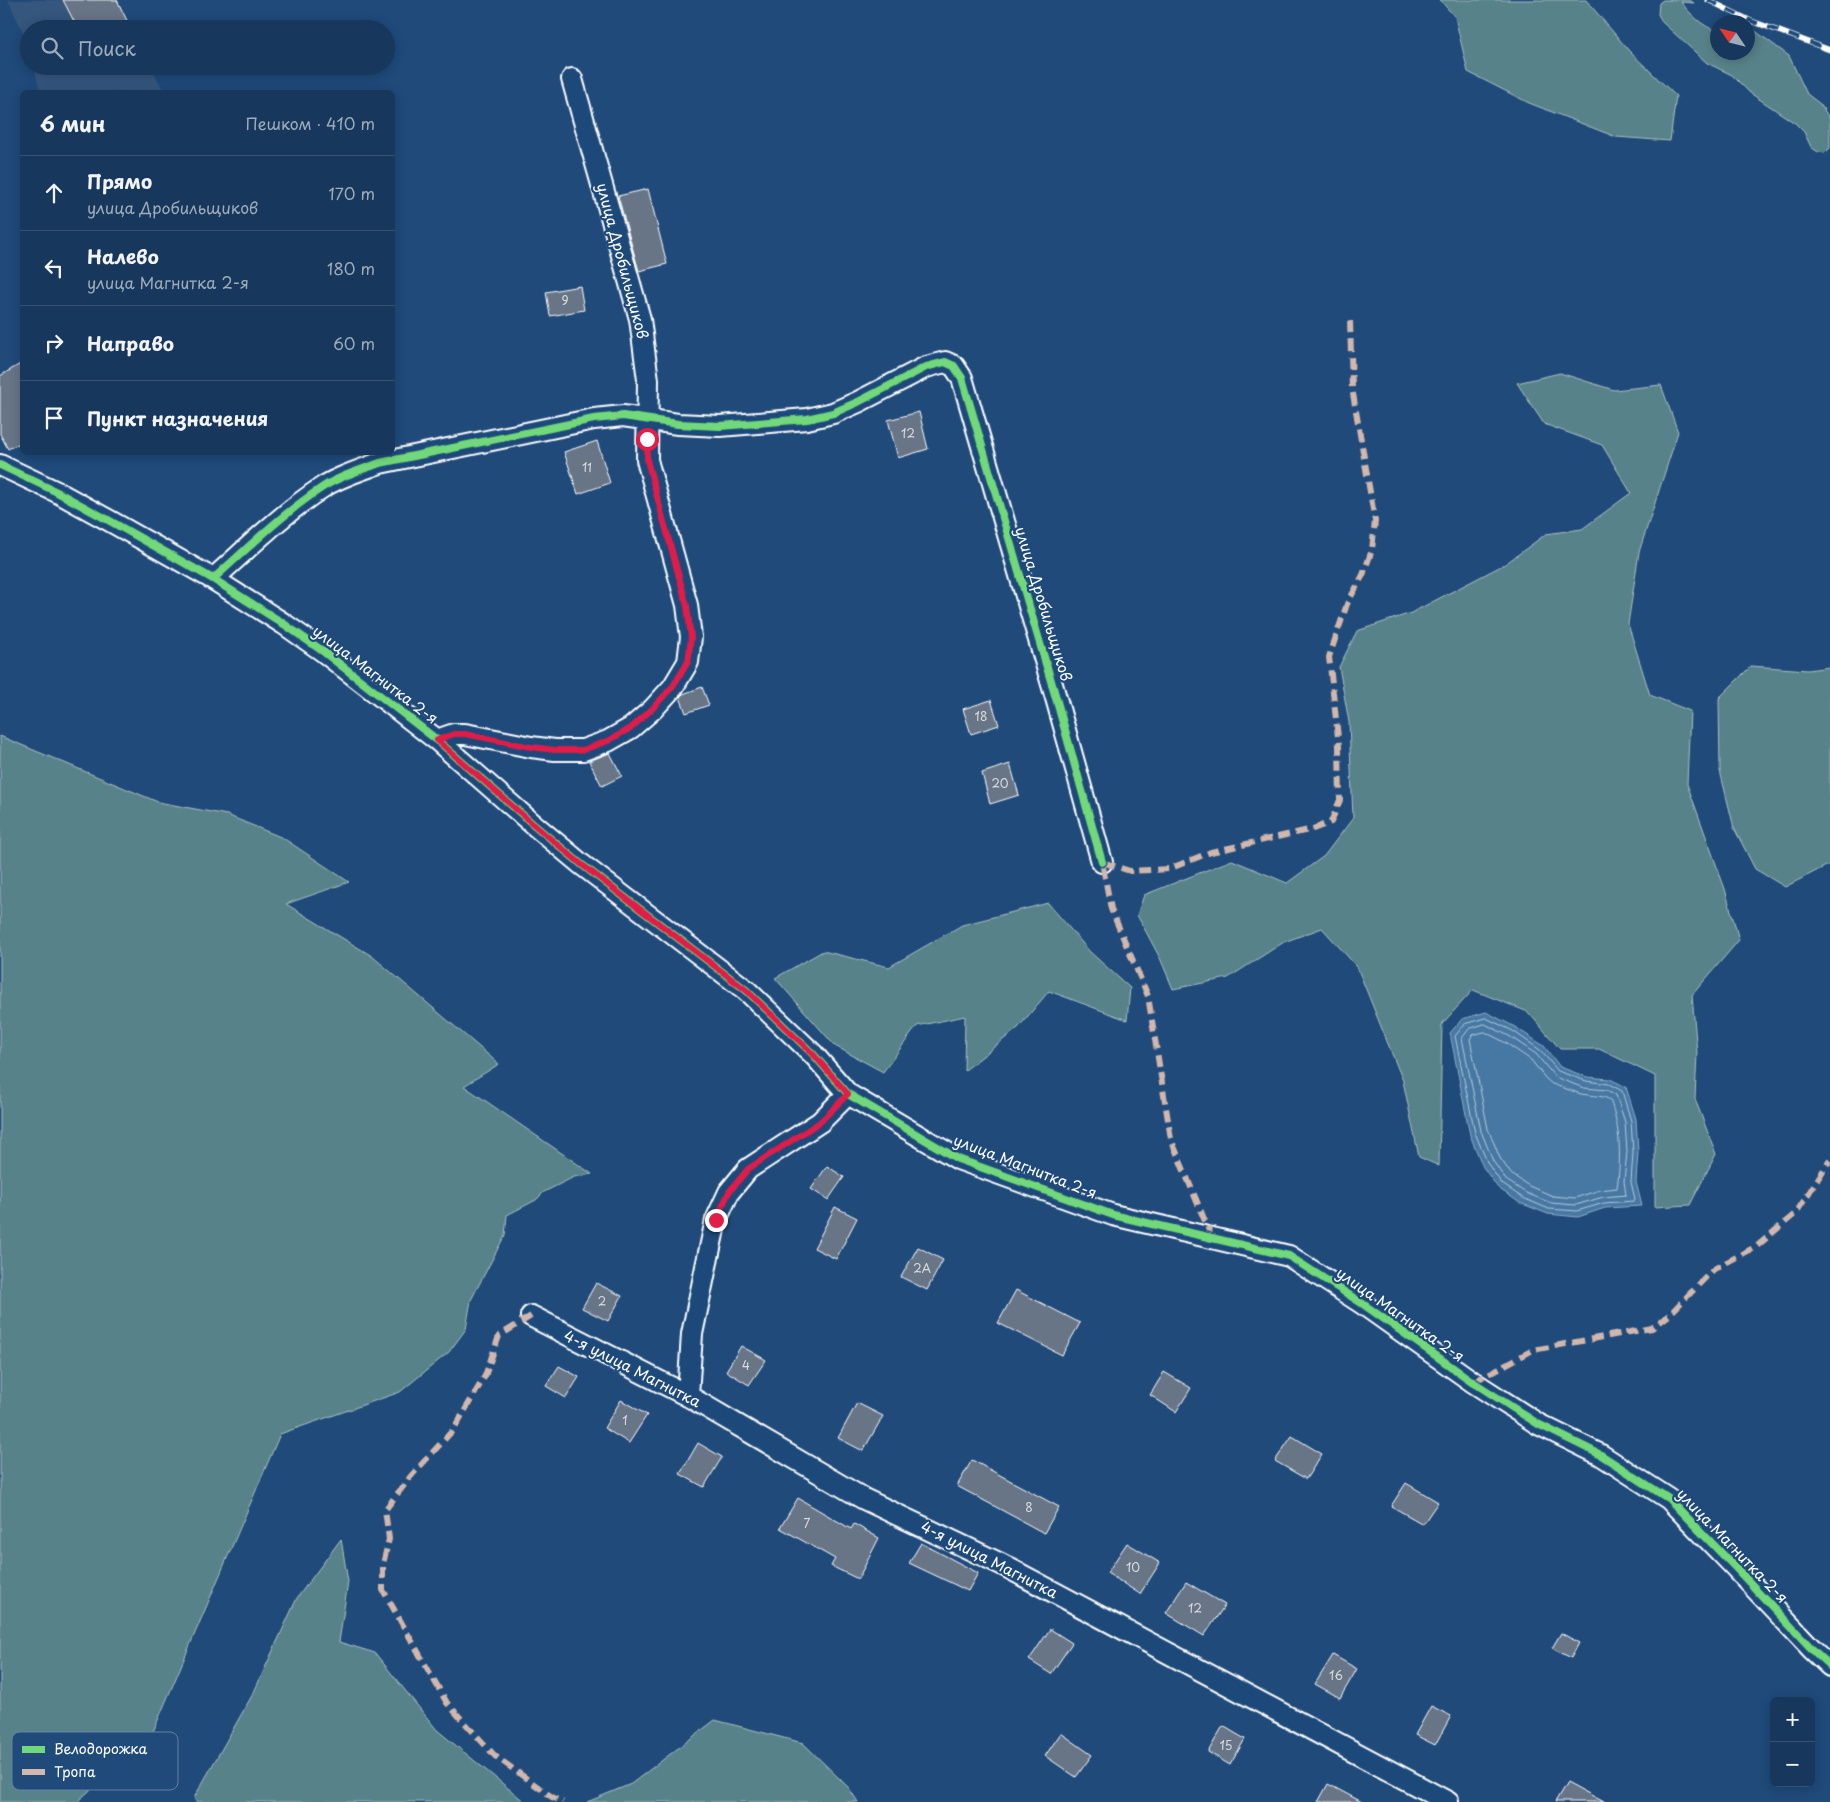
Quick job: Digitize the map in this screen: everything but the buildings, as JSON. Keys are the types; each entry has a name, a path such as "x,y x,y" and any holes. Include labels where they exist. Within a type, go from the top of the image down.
{"street":[{"name":"улица Дробильщиков","path":"437,740 454,734 465,734 539,748 583,750 608,741 631,728 673,686 688,662 691,637 687,606 647,460 648,380 640,319 572,79"},
{"name":"улица Дробильщиков","path":"648,420 720,426 808,420 833,413 858,402 926,367 945,362 954,366 962,378 1102,862"},
{"path":"213,580 298,505 324,486 354,472 380,463 594,419 623,416 648,420"},
{"name":"улица Магнитка 2-я","path":"9,470 110,521 213,580 284,624 324,652 437,740 581,864 746,990 813,1054 848,1094 958,1159 1113,1214 1289,1256 1363,1304 1473,1382 1538,1424 1601,1455 1669,1499 1830,1666"},
{"path":"688,1396 692,1334 706,1262 716,1220 729,1192 748,1169 820,1122 848,1094"},
{"name":"4-я улица Магнитка","path":"531,1316 688,1396 864,1499 1000,1564 1448,1802"}],"shaded area":[{"path":"8,0 118,0 128,20 20,20 20,26"},
{"path":"36,75 156,75 163,90 40,90"}],"green space":[{"path":"1440,0 1586,0 1630,52 1676,96 1670,141 1616,137 1529,103 1468,72 1455,17"},
{"path":"1663,0 1689,0 1694,3 1681,2 1697,20 1710,28 1710,60 1755,60 1755,31 1789,56 1807,94 1820,104 1830,119 1830,148 1825,153 1818,152 1811,147 1804,132 1795,123 1750,93 1732,75 1707,63 1662,22 1658,14 1659,3"},
{"path":"1560,373 1614,390 1661,385 1678,432 1639,552 1628,624 1650,695 1690,711 1687,784 1725,889 1739,940 1692,995 1697,1053 1695,1099 1716,1154 1690,1205 1655,1207 1655,1076 1599,1049 1560,1049 1528,1012 1473,990 1442,1024 1439,1166 1419,1157 1403,1081 1357,967 1322,928 1284,942 1228,978 1173,989 1160,958 1137,915 1144,895 1232,860 1287,883 1324,856 1353,818 1349,722 1339,667 1357,631 1411,613 1505,564 1546,534 1582,529 1631,493 1602,445 1544,424 1517,383"},
{"path":"1751,666 1808,670 1830,667 1830,864 1785,887 1755,869 1734,828 1720,771 1719,698"},
{"path":"0,736 158,802 227,815 283,838 349,882 286,904 372,956 499,1064 464,1086 592,1174 574,1177 544,1192 536,1200 507,1215 505,1235 471,1300 466,1329 449,1352 400,1392 280,1434 153,1732 12,1732 12,1790 90,1790 77,1802 0,1802"},
{"path":"1048,903 1090,952 1130,988 1127,1020 1049,991 1018,1028 964,1071 965,1016 917,1026 883,1072 835,1046 775,978 823,951 889,967 962,925"},
{"path":"341,1539 348,1582 339,1642 375,1653 437,1730 525,1802 196,1802 194,1798 254,1692 297,1598"},
{"path":"715,1720 803,1743 849,1788 858,1802 587,1802 631,1784"}],"water":[{"path":"1486,1012 1515,1027 1544,1046 1560,1067 1587,1077 1610,1079 1626,1087 1636,1119 1638,1152 1636,1182 1642,1206 1605,1208 1578,1217 1548,1214 1520,1203 1498,1188 1483,1167 1470,1135 1450,1033 1462,1019"}],"railway":[{"path":"1708,0 1749,20 1830,50"}],"marked path":[{"path":"1212,1238 1171,1139 1148,996 1111,909 1102,862 1130,871 1169,869 1211,852 1313,829 1331,822 1340,800 1339,746 1329,657 1347,604 1363,575 1372,550 1375,521 1352,388 1350,320"},
{"path":"1473,1382 1533,1350 1652,1328 1669,1315 1714,1269 1757,1246 1796,1213 1830,1160"},
{"path":"531,1316 499,1336 485,1376 454,1429 411,1476 385,1510 389,1539 383,1564 383,1590 447,1703 495,1756 552,1797 563,1802"}],"cycle path":[{"path":"213,579 266,531 308,497 336,480 380,463 594,419 623,416 678,424 720,426 807,419 833,413 926,367 945,362 954,366 962,378 1102,862"},
{"path":"0,465 57,492 213,579 324,652 437,740 581,864 746,990 813,1054 848,1094 958,1159 1113,1215 1289,1256 1363,1304 1473,1382 1538,1424 1601,1455 1669,1499 1830,1666"}],"route":[{"path":"647,439 647,460 687,606 691,637 688,662 673,686 631,728 608,741 583,750 555,750 531,747 483,736 465,734 454,734 437,740 581,864 746,990 813,1054 848,1094 820,1122 748,1169 729,1192 716,1220"}]}
